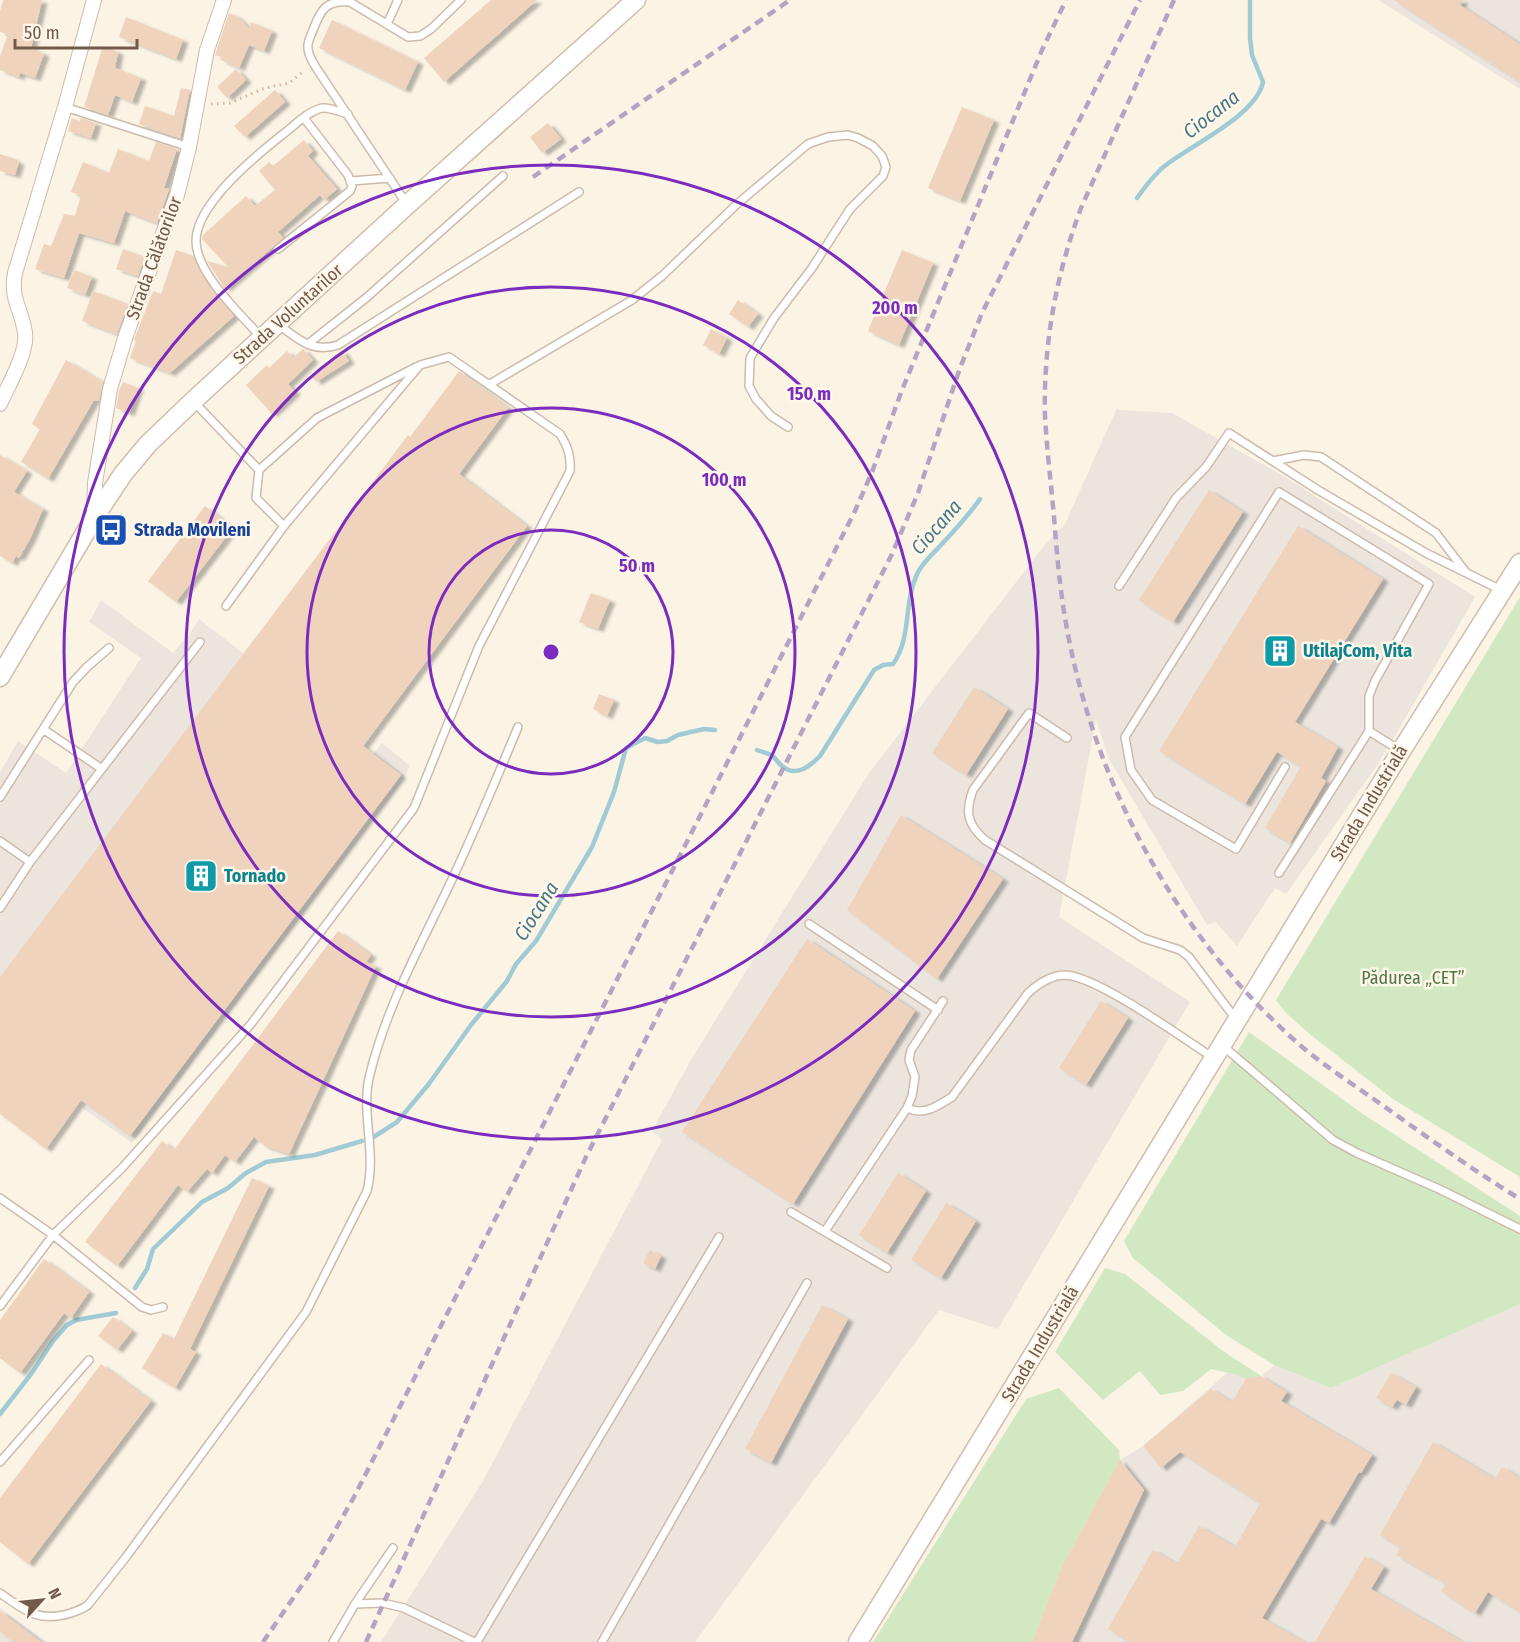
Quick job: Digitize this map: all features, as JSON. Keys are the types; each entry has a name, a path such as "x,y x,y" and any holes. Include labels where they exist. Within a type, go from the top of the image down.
{"main road":[{"name":"Strada Voluntarilor","path":"0,677 94,518 123,474 148,444 407,205 636,0"},
{"name":"Strada Industrială","path":"858,1642 1401,751 1520,563"}],"street":[{"path":"0,404 25,346 26,334 13,291 15,273 65,107 94,0"},
{"name":"Strada Călătorilor","path":"94,518 95,483 110,389 125,338 177,195 189,147 207,50 224,0"}],"lane":[{"path":"387,24 398,0"},
{"path":"407,205 312,61 308,47 309,40 319,14 331,3 350,2 408,37 420,36 431,29 461,0"},
{"path":"65,107 189,147"},
{"path":"262,338 208,276 198,254 197,230 211,204 225,187 258,155 304,118 322,108 348,114"},
{"path":"278,249 350,191 351,181 304,118"},
{"path":"490,384 632,300 662,276 736,206 808,144 828,137 848,135 873,146 882,156 886,167 883,176 850,209 750,358 749,386 756,399 771,416 788,427"},
{"path":"308,344 366,298 503,176"},
{"path":"351,181 390,178"},
{"path":"277,324 308,344 319,348 338,345 579,192"},
{"path":"0,1306 53,1235 122,1168 251,1024 414,808 479,646 570,471 571,456 560,434 449,357 420,365 317,418 259,470 256,498 284,526"},
{"path":"226,606 284,526 420,365"},
{"path":"193,401 259,470"},
{"path":"1119,586 1176,498 1206,466 1229,433 1426,553 1503,591"},
{"path":"1273,461 1304,455 1321,457 1436,533 1465,572"},
{"path":"1279,873 1369,731 1369,696 1375,681 1429,584 1279,492 1125,737 1131,770 1152,800 1236,849 1285,767"},
{"path":"0,908 30,862 200,642"},
{"path":"0,797 74,682 109,648"},
{"path":"1067,738 1029,713 973,790 968,813 975,831 985,840 1143,938 1180,950 1189,957 1237,1021"},
{"path":"0,1593 28,1613 48,1617 84,1609 126,1557 306,1312 367,1191 371,1158 367,1100 369,1076 387,1014 476,828 518,727"},
{"path":"43,729 102,769"},
{"path":"1369,731 1401,751"},
{"path":"0,841 30,862"},
{"path":"809,924 938,1010"},
{"path":"908,1108 922,1112 935,1108 952,1097 1028,993 1039,984 1063,975 1089,981 1218,1052 1333,1140 1520,1229"},
{"path":"825,1232 908,1108 915,1077 909,1060 911,1050 944,1001"},
{"path":"0,1198 53,1235 142,1307 151,1310 163,1307"},
{"path":"791,1212 887,1268"},
{"path":"355,1604 383,1603 404,1608 475,1642 719,1237"},
{"path":"602,1642 807,1283"},
{"path":"0,1462 89,1360"},
{"path":"333,1642 355,1604 393,1548"}],"path":[{"path":"196,110 208,104 230,104 265,88 289,83 312,61"}],"shaded area":[{"path":"1379,0 1520,0 1520,89 1383,3"},
{"path":"1117,408 1119,410 1172,413 1280,474 1475,597 1395,736 1378,764 1286,894 1275,888 1237,946 1216,922 1207,925 1109,759 1096,719 1059,917 1190,1002 998,1329 939,1310 695,1642 381,1642 483,1481 662,1140 652,1131 692,1058 869,773 1044,546 1065,524"},
{"name":"Tornado","path":"101,600 173,653 187,638 199,619 373,754 382,743 410,766 403,780 132,1143 82,1108 85,1103 0,1040 0,772 18,741 66,773 141,658 89,622"},
{"path":"1520,1304 1520,1642 1032,1642 1063,1564 1120,1460 1143,1446 1228,1372 1261,1376 1274,1365 1331,1388"},
{"path":"0,1608 47,1642 0,1642"}],"green space":[{"name":"Pădurea „CET”","path":"1520,597 1520,1177 1393,1099 1312,1036 1286,1013 1276,1000"},
{"path":"1249,1032 1363,1114 1520,1216 1520,1304 1331,1388 1274,1365 1226,1335 1133,1258 1124,1241"},
{"path":"1105,1268 1125,1274 1223,1351 1261,1376 1246,1379 1211,1369 1183,1391 1160,1395 1140,1371 1103,1400 1055,1352"},
{"path":"1059,1388 1119,1450 1120,1460 1063,1564 1032,1642 873,1642 1026,1399"}],"building":[{"path":"3,0 42,0 31,48 44,54 35,78 20,73 19,77 0,70 0,56 8,34 0,32 0,11"},
{"path":"491,0 537,0 444,82 424,58"},
{"path":"1394,0 1463,0 1460,5 1520,44 1520,82"},
{"path":"229,13 235,15 249,28 251,22 272,31 264,51 249,45 239,68 215,55"},
{"path":"126,17 183,40 176,59 119,37"},
{"path":"332,20 418,62 405,90 319,48"},
{"path":"103,46 118,52 115,68 141,78 132,102 115,95 108,115 84,107"},
{"path":"236,69 246,80 227,98 217,87"},
{"path":"181,88 190,90 180,138 139,124 145,106 174,116"},
{"path":"275,90 285,102 245,137 234,126"},
{"path":"962,107 994,120 960,201 928,188"},
{"path":"72,118 80,121 81,118 96,123 91,138 68,131"},
{"path":"548,123 561,139 542,153 530,137"},
{"path":"304,140 313,151 308,156 337,189 324,200 320,195 278,232 283,238 225,289 207,261 228,267 202,239 203,235 246,196 255,206 275,190 259,171 269,162 273,166"},
{"path":"156,142 177,149 164,188 169,189 157,223 125,211 114,243 79,233 64,278 35,269 44,244 51,246 64,214 75,216 81,195 71,192 83,162 109,173 118,149 149,161"},
{"path":"0,154 19,162 15,175 0,171"},
{"path":"123,249 145,257 138,276 116,269"},
{"path":"176,250 193,256 207,283 234,316 170,373 130,358 136,341 134,340 153,291 161,294"},
{"path":"902,250 933,263 899,345 868,331"},
{"path":"74,270 92,277 85,295 67,288"},
{"path":"93,291 128,304 117,334 82,321"},
{"path":"738,300 758,314 748,327 729,314"},
{"path":"711,329 727,338 719,354 703,345"},
{"path":"303,349 313,360 288,384 295,392 272,414 246,385 267,365 269,368 287,351 293,358"},
{"path":"342,350 349,361 316,382 311,375"},
{"path":"66,360 103,382 99,401 94,400 48,479 21,462 40,429 32,424"},
{"name":"Tornado","path":"459,371 508,408 459,474 527,526 363,746 401,775 130,1136 81,1100 46,1149 0,1114 0,977 408,435 410,437"},
{"path":"123,382 138,388 129,413 116,408"},
{"path":"0,455 27,471 14,492 43,509 30,539 19,558 16,556 12,563 0,556"},
{"path":"1209,490 1243,512 1173,622 1139,600"},
{"path":"205,506 233,528 176,602 148,581"},
{"name":"UtilajCom, Vita","path":"1298,526 1383,579 1295,722 1338,747 1321,778 1326,781 1290,843 1265,828 1301,766 1277,752 1245,804 1159,751"},
{"path":"591,593 610,600 598,629 579,622"},
{"path":"974,687 1008,709 966,775 932,753"},
{"path":"599,694 614,700 607,716 593,709"},
{"path":"901,815 1003,879 937,979 847,910"},
{"path":"338,931 371,955 366,962 376,966 289,1154 265,1146 254,1137 235,1162 225,1155 212,1173 207,1169 187,1192 178,1185 117,1266 85,1242 162,1141 174,1150"},
{"path":"807,939 915,1011 793,1204 682,1132"},
{"path":"1101,1001 1128,1018 1086,1085 1059,1068"},
{"path":"898,1173 926,1191 887,1253 859,1235"},
{"path":"252,1178 269,1186 190,1349 196,1352 175,1388 142,1368 163,1333 174,1339"},
{"path":"946,1203 976,1221 941,1278 911,1260"},
{"path":"650,1250 661,1256 655,1269 643,1263"},
{"path":"44,1259 89,1292 71,1318 64,1313 20,1373 0,1358 0,1320"},
{"path":"822,1305 848,1319 771,1463 745,1449"},
{"path":"113,1317 132,1331 117,1350 98,1336"},
{"path":"101,1364 151,1401 28,1564 0,1542 0,1498"},
{"path":"1391,1373 1416,1387 1406,1405 1397,1400 1392,1407 1376,1398"},
{"path":"1261,1376 1287,1392 1281,1401 1372,1455 1361,1473 1359,1472 1329,1523 1321,1519 1262,1618 1304,1642 1130,1642 1108,1629 1153,1550 1177,1564 1199,1526 1235,1547 1260,1503 1180,1452 1161,1468 1143,1446 1211,1389 1232,1402 1246,1379"},
{"path":"1433,1442 1495,1479 1502,1467 1520,1478 1520,1612 1488,1592 1475,1613 1441,1591 1445,1585 1435,1577 1396,1555 1400,1547 1380,1535"},
{"path":"1120,1460 1144,1490 1072,1642 1032,1642 1063,1564"},
{"path":"1365,1556 1384,1567 1371,1589 1463,1642 1315,1642"},
{"path":"0,1611 41,1642 14,1642 0,1632"}],"waterway":[{"name":"Ciocana","path":"1137,198 1161,169 1234,119 1258,95 1263,82 1252,55 1250,0"},
{"name":"Ciocana","path":"757,750 771,755 782,766 792,771 807,767 820,756 874,670 883,665 893,664 899,654 903,643 910,597 919,570 980,499"},
{"name":"Ciocana","path":"372,1138 397,1122 428,1085 471,1025 507,981 516,964 536,941 592,847 614,792 626,748 645,738 658,742 667,741 678,735 704,729 715,730"},
{"name":"Ciocana","path":"135,1288 147,1269 153,1249 202,1202 228,1188 246,1173 266,1162 315,1155 362,1141"},
{"name":"Ciocana","path":"0,1414 67,1325 76,1320 116,1313"}],"railway":[{"path":"533,177 790,0"},
{"path":"263,1642 313,1569 354,1497 855,511 902,390 1042,50 1066,0"},
{"path":"366,1642 586,1157 892,554 918,493 960,368 982,313 1140,0"},
{"path":"1174,0 1081,208 1058,285 1049,337 1045,390 1048,454 1062,601 1080,687 1098,743 1120,799 1146,852 1177,903 1211,951 1250,996 1304,1048 1455,1157 1520,1199"}],"place":[{"name":"Strada Movileni","path":"111,530"},
{"name":"UtilajCom, Vita","path":"1280,651"},
{"name":"Tornado","path":"201,876"}]}
